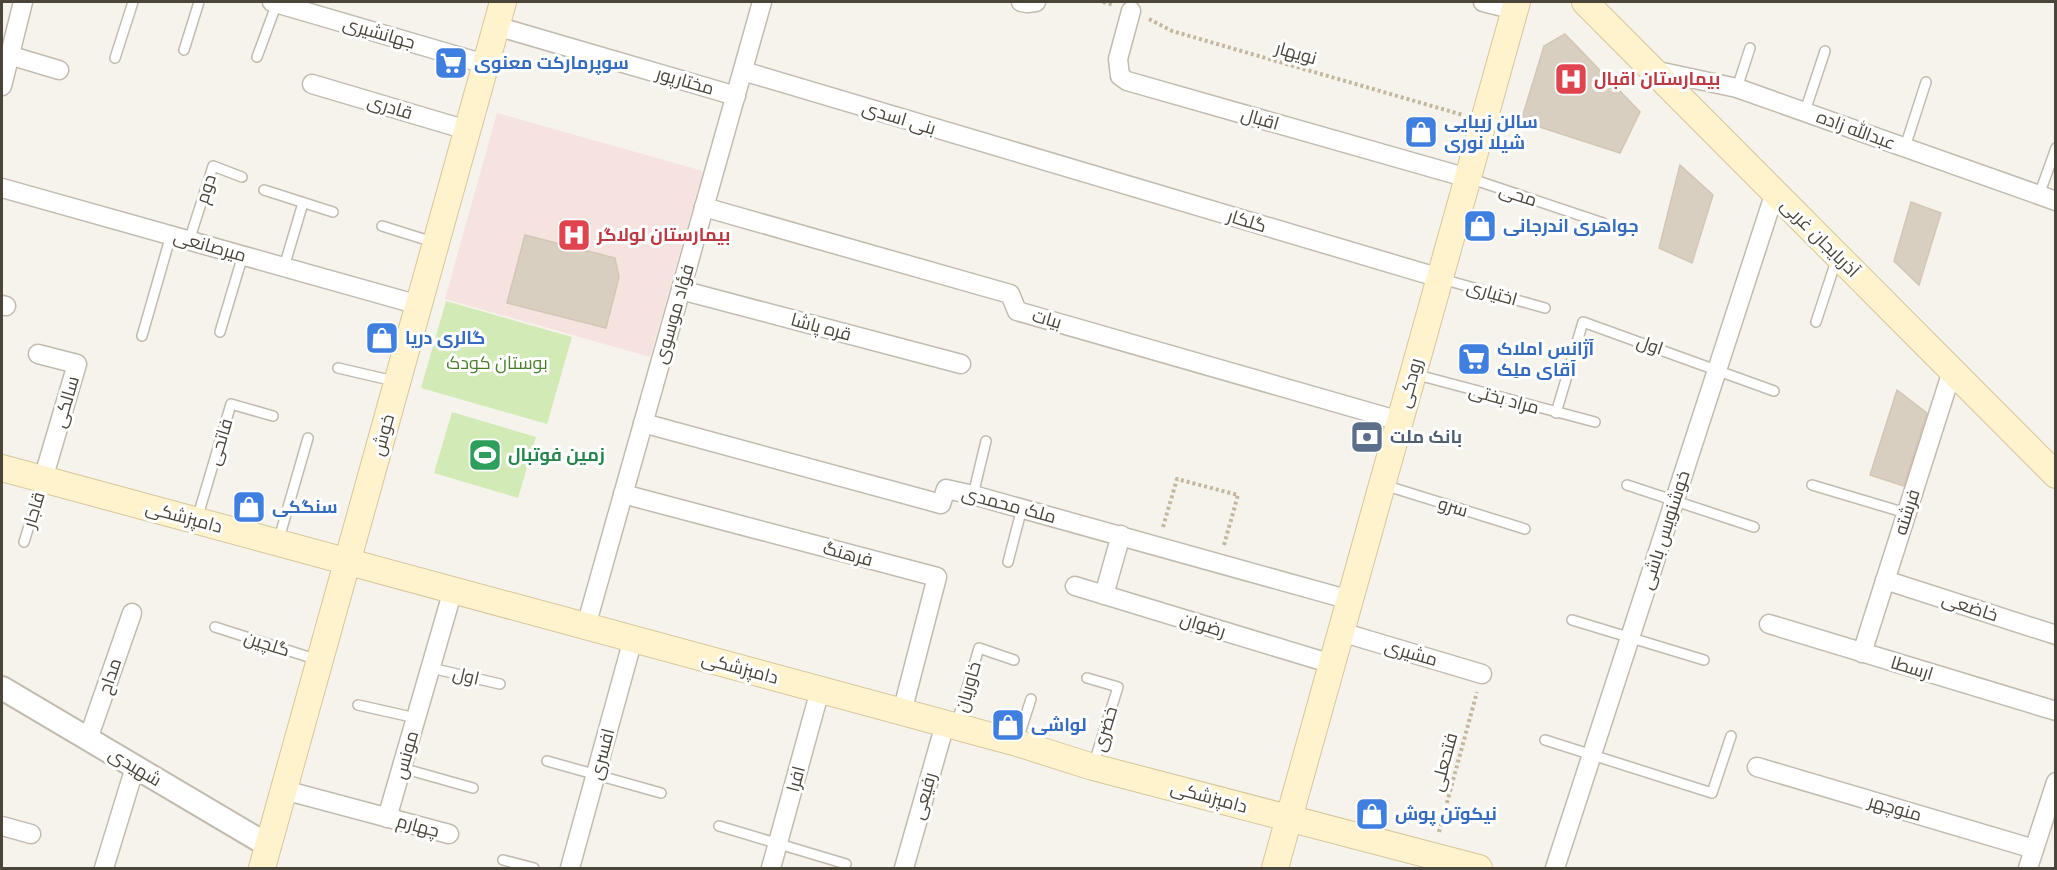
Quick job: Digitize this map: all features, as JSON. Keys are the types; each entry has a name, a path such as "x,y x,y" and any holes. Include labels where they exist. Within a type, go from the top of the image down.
{"main road":[{"name":"خوش","path":"266,857 503,2"},
{"name":"آذربایجان غربی","path":"1585,2 2055,475"},
{"name":"رودکی","path":"1275,868 1516,6"},
{"name":"دامپزشکی","path":"2,468 1017,743 1093,767 1479,868"}],"street":[{"path":"2,87 5,54 23,2"},
{"name":"جهانشیری","path":"274,2 485,64"},
{"name":"فؤاد موسوی","path":"586,626 762,2"},
{"path":"1021,2 1036,2"},
{"path":"1483,2 1516,6"},
{"name":"اقبال","path":"1131,11 1118,59 1120,76 1127,81 1468,178"},
{"name":"مختارپور","path":"496,27 736,96"},
{"path":"5,54 59,70"},
{"name":"عبدالله زاده","path":"1653,70 1737,88 2047,198"},
{"name":"بنی اسدی","path":"743,71 1055,164"},
{"name":"قادری","path":"312,84 467,130"},
{"name":"گلکار","path":"1055,164 1440,279"},
{"name":"میرصانعی","path":"2,188 419,305"},
{"name":"خوشنویس باشی","path":"1555,868 1774,192"},
{"name":"بیات","path":"704,207 1010,294 1017,311 1400,421"},
{"name":"قره پاشا","path":"681,290 961,364"},
{"name":"سالکی","path":"38,354 77,364 43,479"},
{"name":"فرشته","path":"1862,653 1952,371"},
{"name":"ملک محمدی","path":"643,423 942,504 946,489 973,495 1350,600"},
{"name":"فرهنگ","path":"623,494 937,577 902,712"},
{"path":"1104,595 1121,536"},
{"name":"خاضعی","path":"1885,580 2055,635"},
{"name":"رضوان","path":"1075,586 1332,664"},
{"name":"مونس","path":"387,818 453,590"},
{"name":"مداح","path":"88,739 132,613"},
{"name":"ارسطا","path":"1769,624 2055,711"},
{"name":"مشیری","path":"1341,632 1482,674"},
{"name":"افسری","path":"570,868 633,639"},
{"name":"شهیدی","path":"2,687 135,767 266,857"},
{"name":"افرا","path":"771,868 820,690"},
{"name":"رفیعی","path":"904,868 950,725"},
{"path":"104,868 135,767"},
{"name":"منوچهر","path":"1757,767 2034,849"},
{"path":"2028,868 2055,782"},
{"path":"284,790 387,818"},
{"name":"چهارم","path":"387,818 449,834"},
{"path":"2,826 31,834"}],"lane":[{"path":"115,58 133,2"},
{"path":"184,50 199,2"},
{"path":"257,57 274,2"},
{"path":"1737,88 1750,48"},
{"path":"1805,111 1825,51"},
{"path":"1905,147 1926,82"},
{"path":"2047,198 2055,148"},
{"name":"دوم","path":"189,241 213,166 242,177"},
{"name":"محی","path":"1468,178 1603,223"},
{"path":"264,190 333,212"},
{"path":"284,267 303,203"},
{"path":"382,226 436,243"},
{"path":"142,336 171,236"},
{"path":"220,332 243,255"},
{"path":"1816,322 1837,255"},
{"name":"اختیاری","path":"1440,279 1545,308"},
{"name":"اول","path":"1556,413 1582,322 1774,391"},
{"path":"338,368 397,382"},
{"name":"مراد بختی","path":"1413,374 1595,422"},
{"name":"فاتحی","path":"197,520 231,404 273,416"},
{"path":"278,543 308,438"},
{"path":"973,495 986,441"},
{"name":"قاجار","path":"24,542 43,479"},
{"name":"سرو","path":"1382,484 1525,529"},
{"path":"1812,484 1906,513"},
{"path":"1628,485 1755,527"},
{"path":"1008,562 1022,508"},
{"path":"1572,620 1704,660"},
{"name":"گلچین","path":"215,627 320,661"},
{"name":"خاوریان","path":"950,725 979,648 1014,660"},
{"name":"اول","path":"431,668 501,684"},
{"name":"خضری","path":"1087,678 1118,687 1093,767"},
{"path":"1017,743 1031,699"},
{"path":"358,705 416,718"},
{"path":"1545,740 1712,793 1731,736"},
{"path":"547,761 661,793"},
{"path":"402,768 473,788"},
{"path":"719,826 846,864"},
{"path":"503,860 534,868"}],"path":[{"name":"نویهار","path":"1103,2 1131,11 1172,31 1484,121"},
{"path":"1157,545 1177,479 1238,495 1219,563"},
{"name":"فتحعلی","path":"1432,856 1482,674"}],"shaded area":[{"name":"بیمارستان لولاگر","path":"497,113 703,171 650,357 445,299"}],"green space":[{"name":"بوستان کودک","path":"446,301 572,337 547,424 421,388"},
{"name":"زمین فوتبال","path":"452,412 536,437 518,498 434,473"}],"building":[{"name":"بیمارستان اقبال","path":"1565,34 1640,112 1620,153 1521,121 1544,46"},
{"path":"1680,165 1713,195 1692,263 1659,248"},
{"path":"1911,202 1941,213 1919,285 1894,261"},
{"path":"525,235 615,258 619,277 606,328 507,303"},
{"path":"1897,390 1927,413 1904,486 1870,475"}],"place":[{"name":"سوپرمارکت معنوی","path":"451,63"},
{"name":"بیمارستان اقبال","path":"1571,79"},
{"name":"سالن زیبایی شیلا نوری","path":"1421,132"},
{"name":"جواهری اندرجانی","path":"1480,226"},
{"name":"بیمارستان لولاگر","path":"574,235"},
{"name":"گالری دریا","path":"382,338"},
{"name":"آژانس املاک آقای ملِک","path":"1474,359"},
{"name":"بانک ملت","path":"1367,437"},
{"name":"زمین فوتبال","path":"485,455"},
{"name":"سنگکی","path":"249,507"},
{"name":"لواشی","path":"1008,725"},
{"name":"نیکوتن پوش","path":"1372,814"}]}
